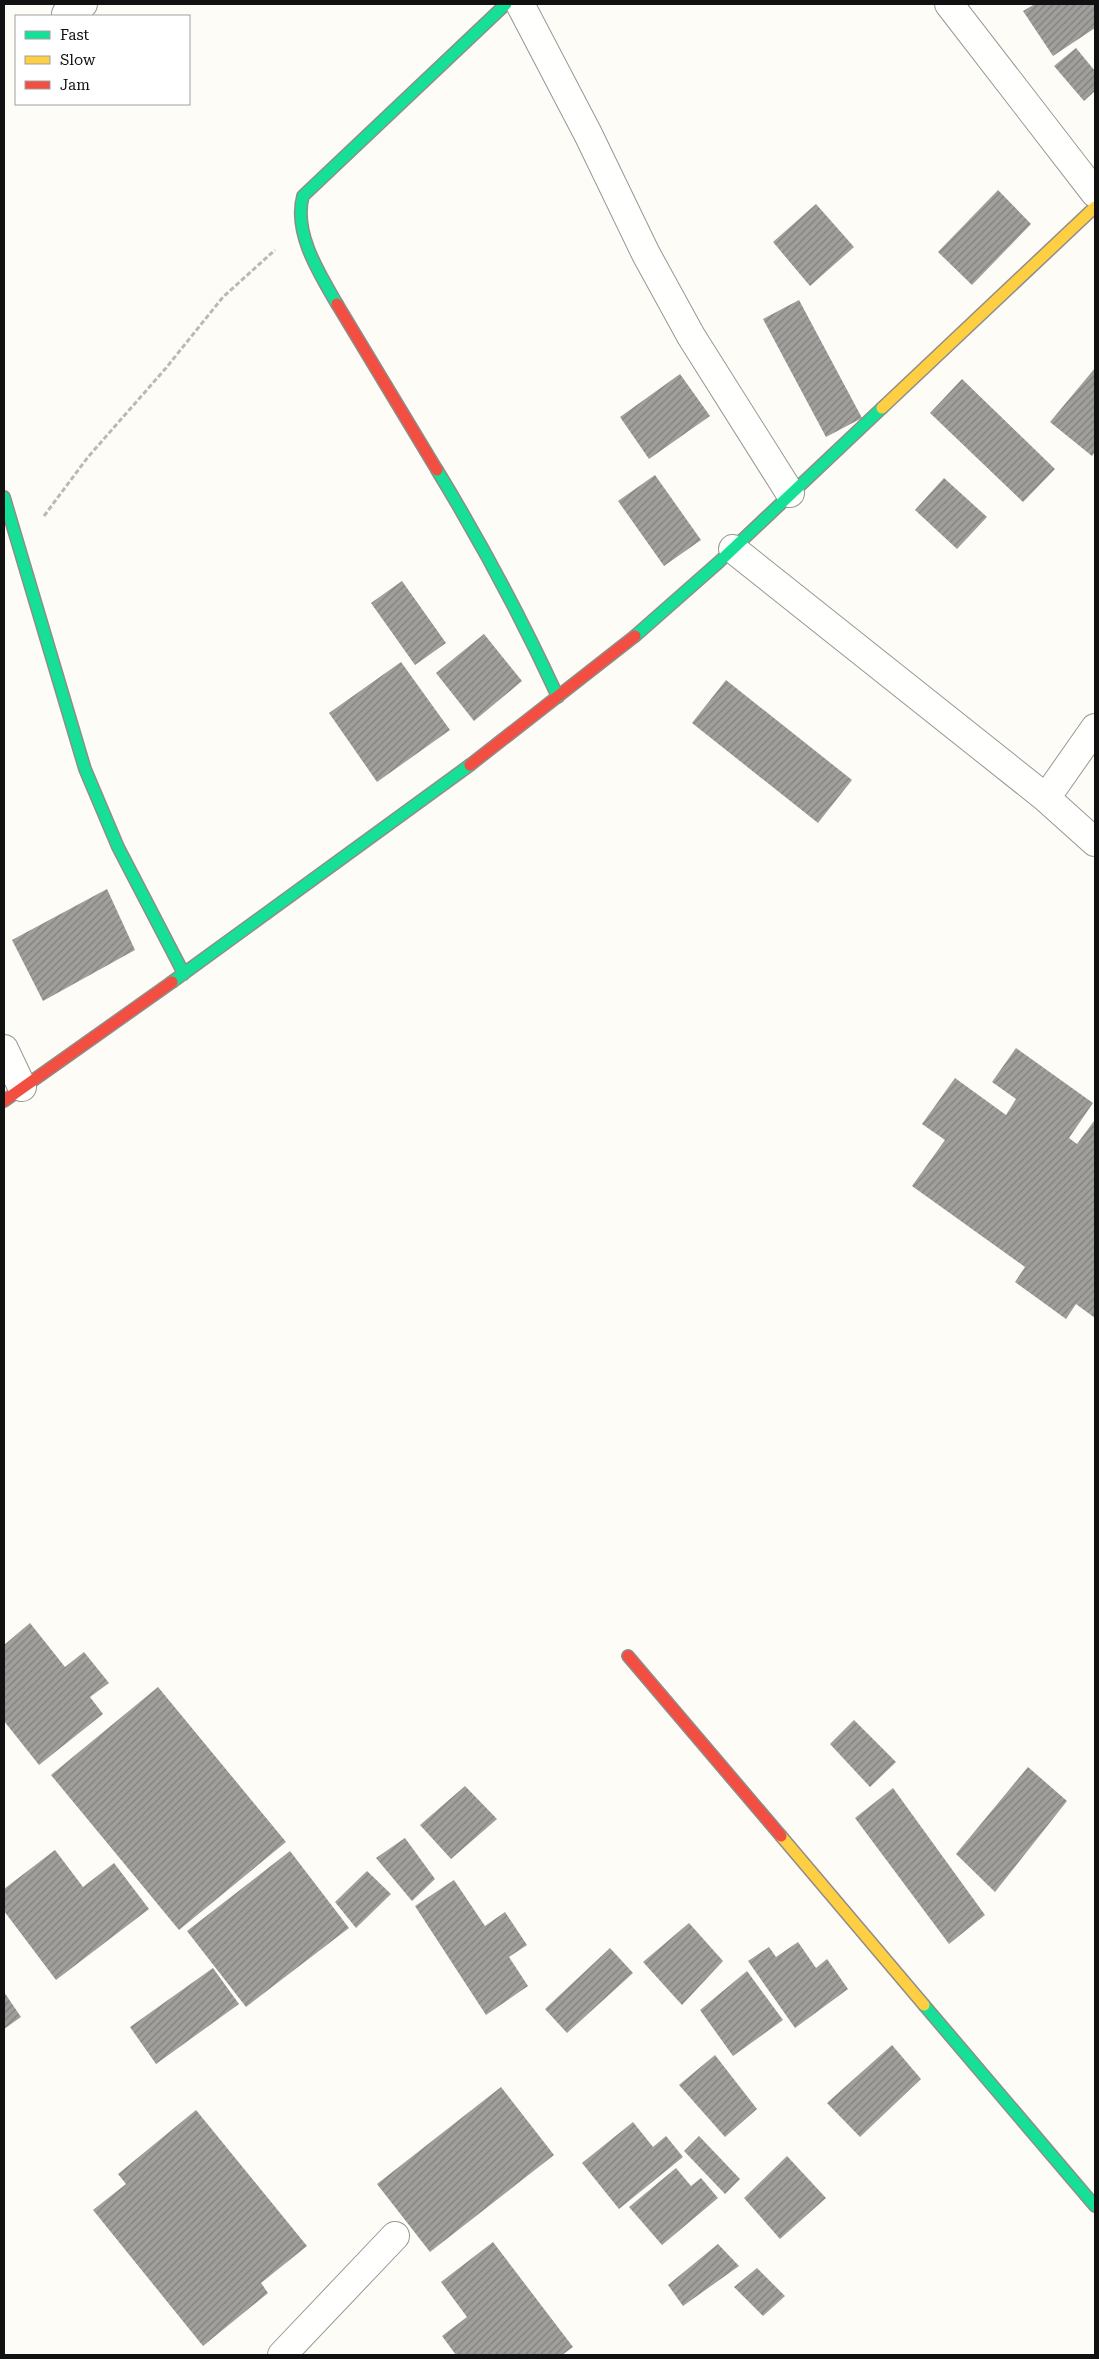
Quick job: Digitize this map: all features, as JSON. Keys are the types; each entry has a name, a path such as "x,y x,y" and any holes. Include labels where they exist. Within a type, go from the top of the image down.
{"street":[{"path":"506,4 303,196 299,210 301,226 319,273 370,363 479,539 523,621 558,697"},
{"path":"520,4 673,303 701,352 790,493"},
{"path":"949,4 1095,193"},
{"path":"4,1049 13,1094 184,974 558,697 626,644 732,549 1095,207"},
{"path":"4,497 57,680 86,771 128,867 184,974"},
{"path":"732,549 1046,798 1095,842"},
{"path":"1046,798 1095,728"},
{"path":"628,1656 1095,2206"},
{"path":"282,2355 395,2236"}],"path":[{"path":"20,549 88,457 166,368 223,297 301,226"}],"building":[{"path":"1035,4 1095,4 1095,28 1053,56 1023,11"},
{"path":"1076,48 1095,71 1095,91 1084,101 1054,66"},
{"path":"998,190 1031,224 972,285 938,252"},
{"path":"816,204 854,247 810,286 773,242"},
{"path":"799,300 862,418 826,437 763,319"},
{"path":"1095,368 1095,452 1092,456 1050,422"},
{"path":"680,374 710,416 649,459 620,417"},
{"path":"962,379 1055,469 1023,502 930,413"},
{"path":"655,475 701,540 664,566 618,501"},
{"path":"944,478 987,517 957,549 915,510"},
{"path":"402,581 446,643 415,665 371,603"},
{"path":"484,634 522,681 474,721 436,673"},
{"path":"401,662 450,730 377,782 329,713"},
{"path":"726,680 852,780 818,823 692,723"},
{"path":"107,889 135,950 43,1001 12,940"},
{"path":"1016,1048 1093,1103 1069,1138 1077,1144 1095,1122 1095,1318 1076,1304 1066,1319 1015,1282 1025,1267 912,1186 945,1140 922,1124 955,1078 1006,1115 1016,1099 992,1082"},
{"path":"30,1623 65,1667 84,1652 109,1683 90,1697 103,1714 39,1765 4,1721 4,1645"},
{"path":"158,1687 286,1842 179,1930 51,1775"},
{"path":"854,1720 896,1762 870,1787 830,1744"},
{"path":"1028,1767 1067,1801 995,1892 956,1854"},
{"path":"465,1786 497,1819 451,1859 420,1825"},
{"path":"893,1788 985,1915 949,1944 855,1818"},
{"path":"405,1838 435,1879 412,1901 376,1858"},
{"path":"55,1850 83,1887 114,1863 149,1909 56,1980 4,1911 4,1889"},
{"path":"290,1851 349,1928 246,2007 187,1931"},
{"path":"367,1871 391,1894 356,1928 335,1902"},
{"path":"454,1880 485,1926 505,1912 527,1945 509,1957 528,1986 486,2015 415,1906"},
{"path":"689,1923 723,1961 682,2005 643,1962"},
{"path":"798,1942 816,1968 827,1959 848,1989 795,2028 748,1961 769,1947 776,1957"},
{"path":"610,1948 633,1973 567,2033 545,2009"},
{"path":"213,1968 239,2004 156,2064 130,2027"},
{"path":"747,1971 783,2020 733,2056 700,2010"},
{"path":"4,1992 21,2017 4,2029"},
{"path":"892,2045 921,2079 860,2137 827,2103"},
{"path":"715,2055 757,2109 725,2137 679,2085"},
{"path":"501,2087 554,2155 430,2252 377,2184"},
{"path":"196,2110 307,2246 261,2283 268,2293 203,2346 93,2210 126,2184 118,2174"},
{"path":"633,2122 653,2147 666,2136 683,2157 619,2209 582,2163"},
{"path":"699,2136 740,2179 725,2194 684,2151"},
{"path":"787,2156 826,2198 780,2239 744,2198"},
{"path":"676,2168 691,2186 701,2178 718,2198 662,2245 629,2207"},
{"path":"493,2242 573,2347 562,2355 456,2355 442,2336 467,2317 441,2282"},
{"path":"718,2244 739,2266 683,2306 668,2285"},
{"path":"757,2268 785,2296 763,2316 734,2287"}],"traffic: fast":[{"path":"337,304 316,266 305,238 301,210 303,196 506,4"},
{"path":"635,636 719,562 882,408"},
{"path":"437,470 501,582 558,697"},
{"path":"4,497 85,769 118,847 184,974"},
{"path":"172,982 470,765"},
{"path":"924,2005 1095,2206"}],"traffic: slow":[{"path":"882,408 1095,207"},
{"path":"781,1836 924,2005"}],"traffic: jam":[{"path":"337,304 437,470"},
{"path":"470,765 635,636"},
{"path":"4,1101 172,982"},
{"path":"628,1656 781,1836"}]}
